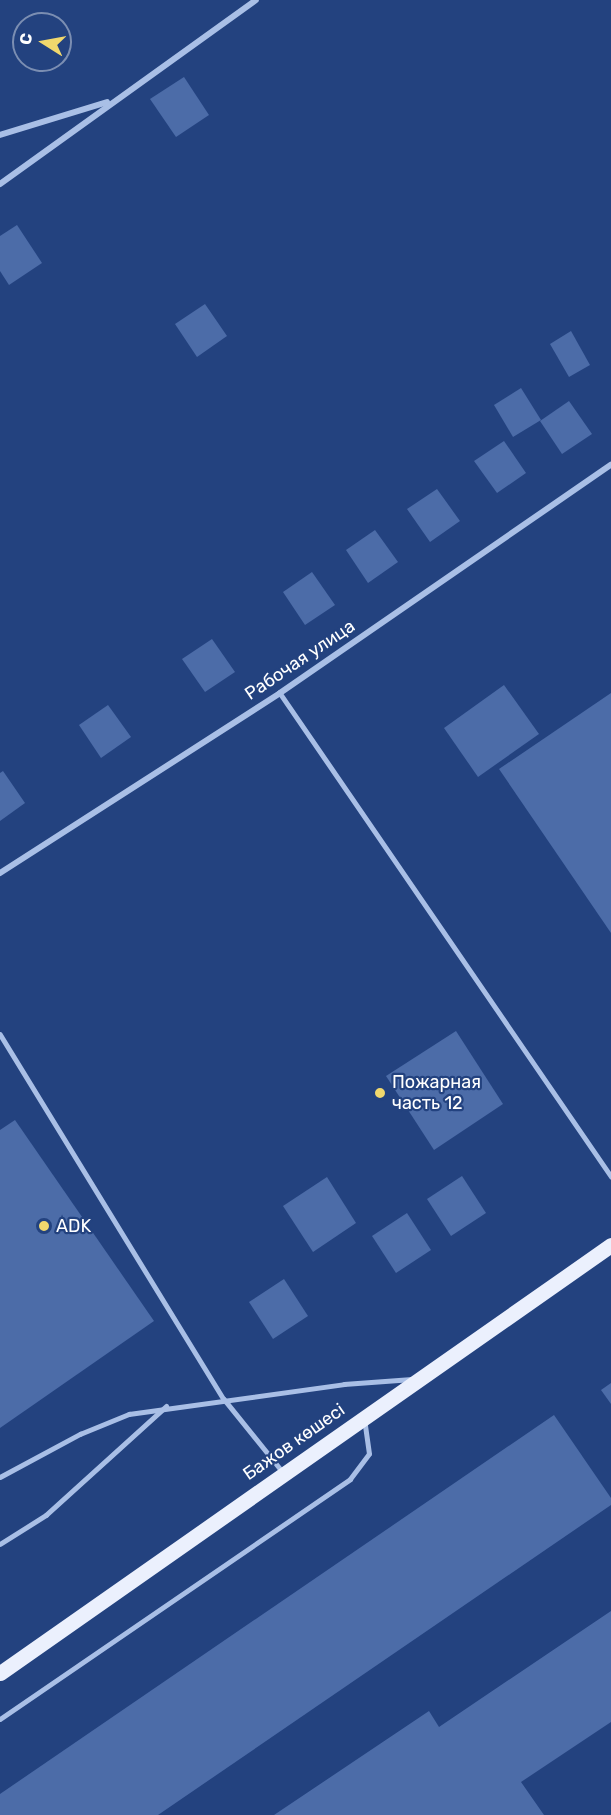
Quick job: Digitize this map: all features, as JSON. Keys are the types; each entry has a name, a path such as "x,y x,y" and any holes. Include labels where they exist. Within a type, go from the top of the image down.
{"main road":[{"name":"Бажов көшесі","path":"0,1673 416,1379 611,1245"}],"street":[{"path":"0,184 113,100 256,0"},
{"path":"0,135 113,100"},
{"name":"Рабочая улица","path":"0,873 280,693 611,465"}],"lane":[{"path":"280,693 611,1176"},
{"path":"0,1034 224,1399 284,1474"},
{"path":"0,1477 80,1434 129,1414 167,1406 224,1399 416,1379"},
{"path":"0,1544 46,1515 167,1406"},
{"path":"0,1719 350,1479 369,1454 364,1416"}],"building":[{"path":"184,77 209,115 176,137 150,99"},
{"path":"17,225 42,263 9,285 0,271 0,236"},
{"path":"205,304 227,336 197,357 175,324"},
{"path":"571,331 590,365 569,377 550,344"},
{"path":"521,388 541,420 513,437 494,405"},
{"path":"569,401 592,434 562,454 540,421"},
{"path":"504,441 526,473 497,493 474,461"},
{"path":"437,489 460,521 430,542 407,509"},
{"path":"375,530 398,562 368,583 346,550"},
{"path":"312,572 335,605 305,625 283,592"},
{"path":"212,639 235,672 205,692 182,659"},
{"path":"504,685 539,734 478,777 444,728"},
{"path":"611,693 611,933 499,769"},
{"path":"108,705 131,737 101,758 79,725"},
{"path":"3,771 25,803 0,821 0,773"},
{"path":"456,1031 503,1104 434,1150 386,1076"},
{"name":"ADK","path":"15,1120 154,1321 0,1428 0,1130"},
{"path":"462,1176 486,1213 451,1236 427,1199"},
{"path":"327,1177 356,1223 313,1252 283,1206"},
{"path":"407,1213 431,1250 396,1273 372,1236"},
{"path":"284,1279 308,1316 273,1339 249,1302"},
{"path":"611,1383 611,1404 601,1390"},
{"path":"554,1415 611,1498 611,1505 158,1815 0,1815 0,1794"},
{"path":"611,1611 611,1722 521,1782 544,1815 274,1815 429,1711 439,1727"}],"place":[{"name":"Пожарная часть 12","path":"380,1093"},
{"name":"ADK","path":"44,1226"}]}
